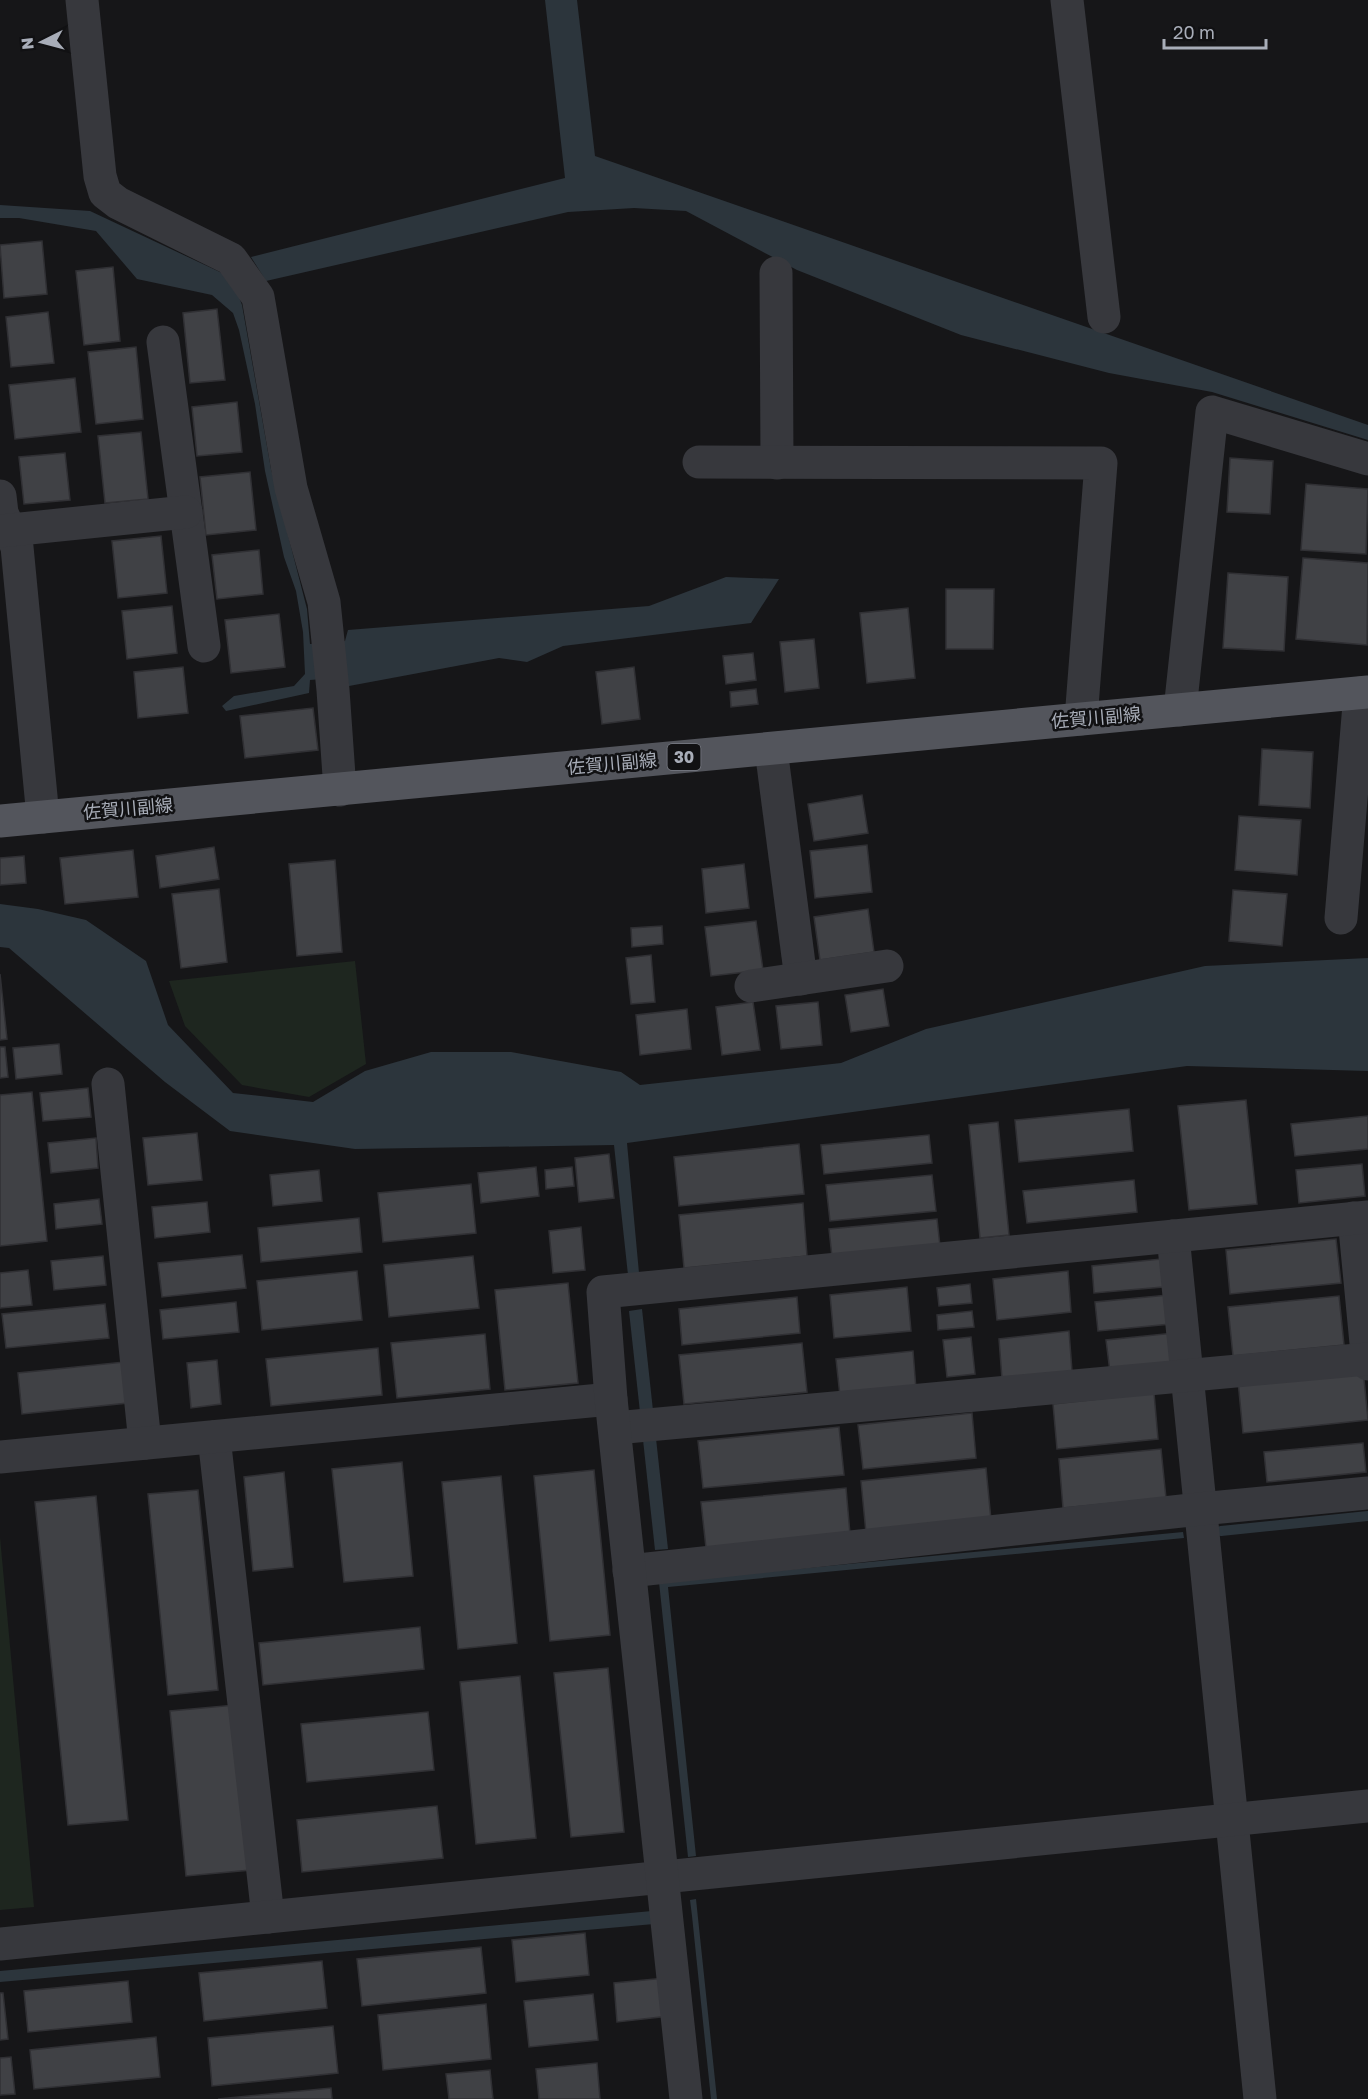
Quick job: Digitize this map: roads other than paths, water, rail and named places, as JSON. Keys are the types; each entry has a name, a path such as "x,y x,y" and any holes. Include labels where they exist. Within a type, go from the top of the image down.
{"main road":[{"name":"佐賀川副線","path":"0,821 1364,693"}],"street":[{"path":"82,0 100,176 105,193 118,203 231,259 258,297 291,488 324,602 340,790"},
{"path":"1067,0 1104,317"},
{"path":"776,273 777,463"},
{"path":"163,342 204,646"},
{"path":"1180,710 1212,412 1368,459"},
{"path":"699,462 1101,463 1081,719"},
{"path":"0,496 5,530 17,547 43,817"},
{"path":"5,530 186,512"},
{"path":"1341,918 1364,693"},
{"path":"771,749 801,979"},
{"path":"751,986 887,966"},
{"path":"108,1084 145,1443"},
{"path":"0,1456 214,1437 613,1414 674,1423 1187,1375 1368,1361 1361,1218 603,1292 613,1414 686,2099"},
{"path":"1173,1236 1260,2099"},
{"path":"214,1437 268,1917"},
{"path":"630,1571 1368,1493"},
{"path":"0,1944 1368,1806"}],"waterway":[{"path":"1221,1531 1368,1516"}]}
